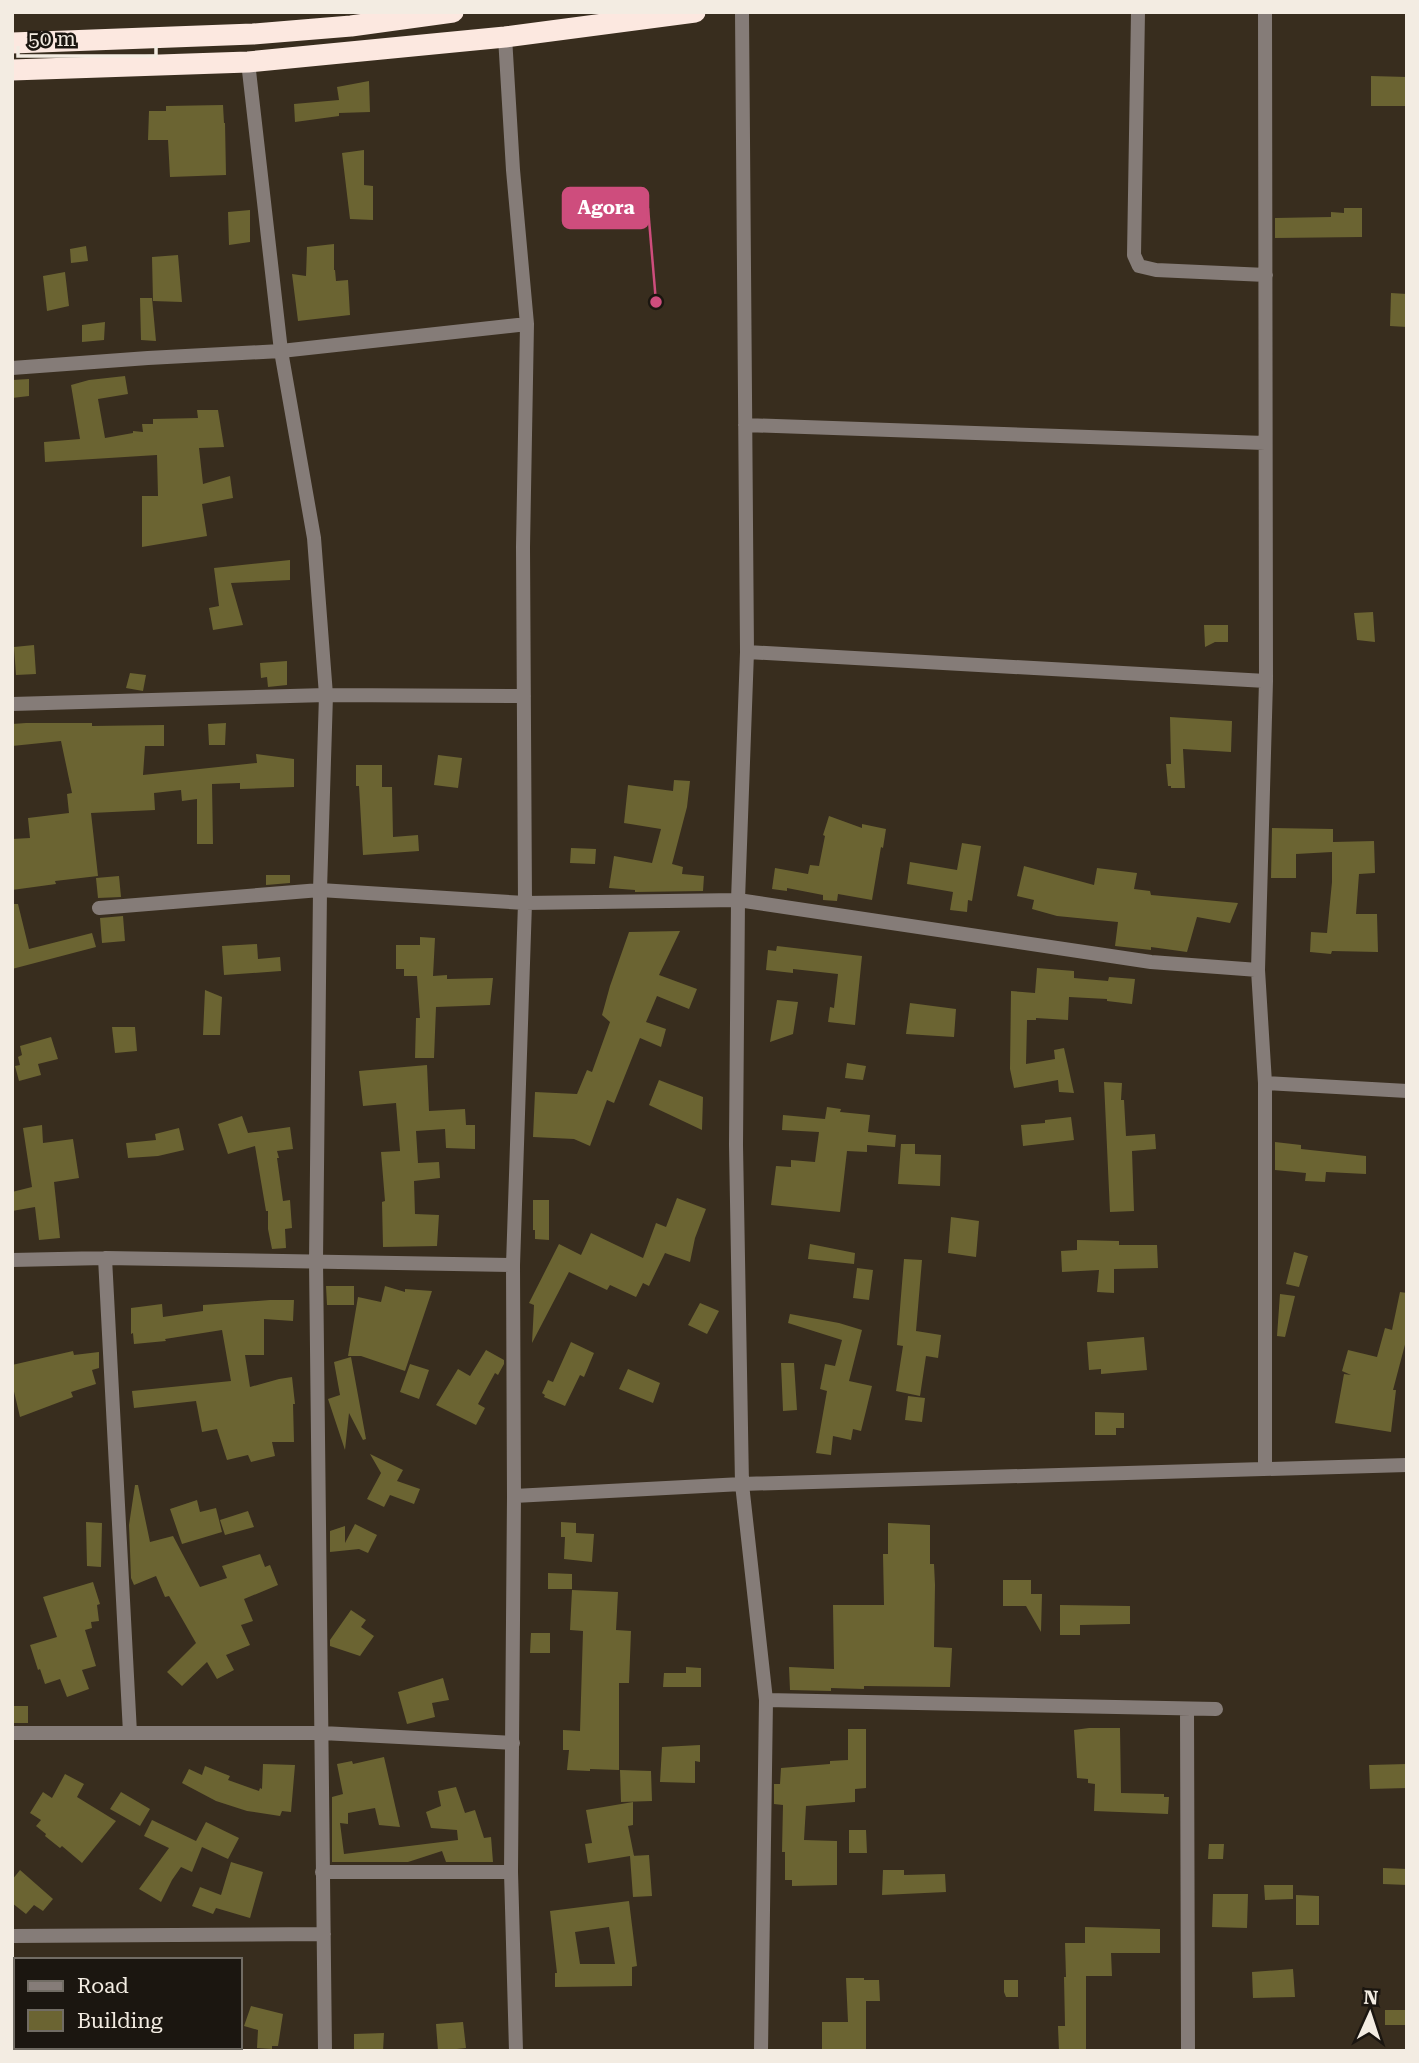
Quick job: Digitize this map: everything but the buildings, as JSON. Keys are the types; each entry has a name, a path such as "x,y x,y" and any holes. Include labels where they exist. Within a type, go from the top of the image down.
{"highway":[{"path":"12,43 253,34 351,19 453,12"},
{"path":"12,70 248,62 505,37 695,12"}],"street":[{"path":"742,12 747,652 738,900 736,1145 743,1484 766,1700 761,2051"},
{"path":"1138,12 1134,255 1139,265 1156,270 1266,275"},
{"path":"1265,12 1266,681 1258,970 1265,1083 1265,1468"},
{"path":"505,37 513,170 527,324 523,547 525,903 513,1265 511,1872 516,2051"},
{"path":"248,62 281,351 314,538 326,695 320,890 316,1261 325,2051"},
{"path":"12,368 281,351 527,324"},
{"path":"745,425 1265,443"},
{"path":"747,652 1266,681"},
{"path":"12,704 326,695 524,696"},
{"path":"99,908 320,890 525,903 738,900 1151,962 1258,970"},
{"path":"1265,1083 1407,1091"},
{"path":"12,1260 105,1258 513,1265"},
{"path":"105,1258 130,1733"},
{"path":"514,1496 743,1484 1407,1465"},
{"path":"766,1700 1216,1709"},
{"path":"1187,1709 1188,2051"},
{"path":"12,1733 322,1733 513,1743"},
{"path":"322,1872 511,1872"},
{"path":"12,1936 324,1934"}],"place":[{"name":"Agora","path":"656,302"}]}
